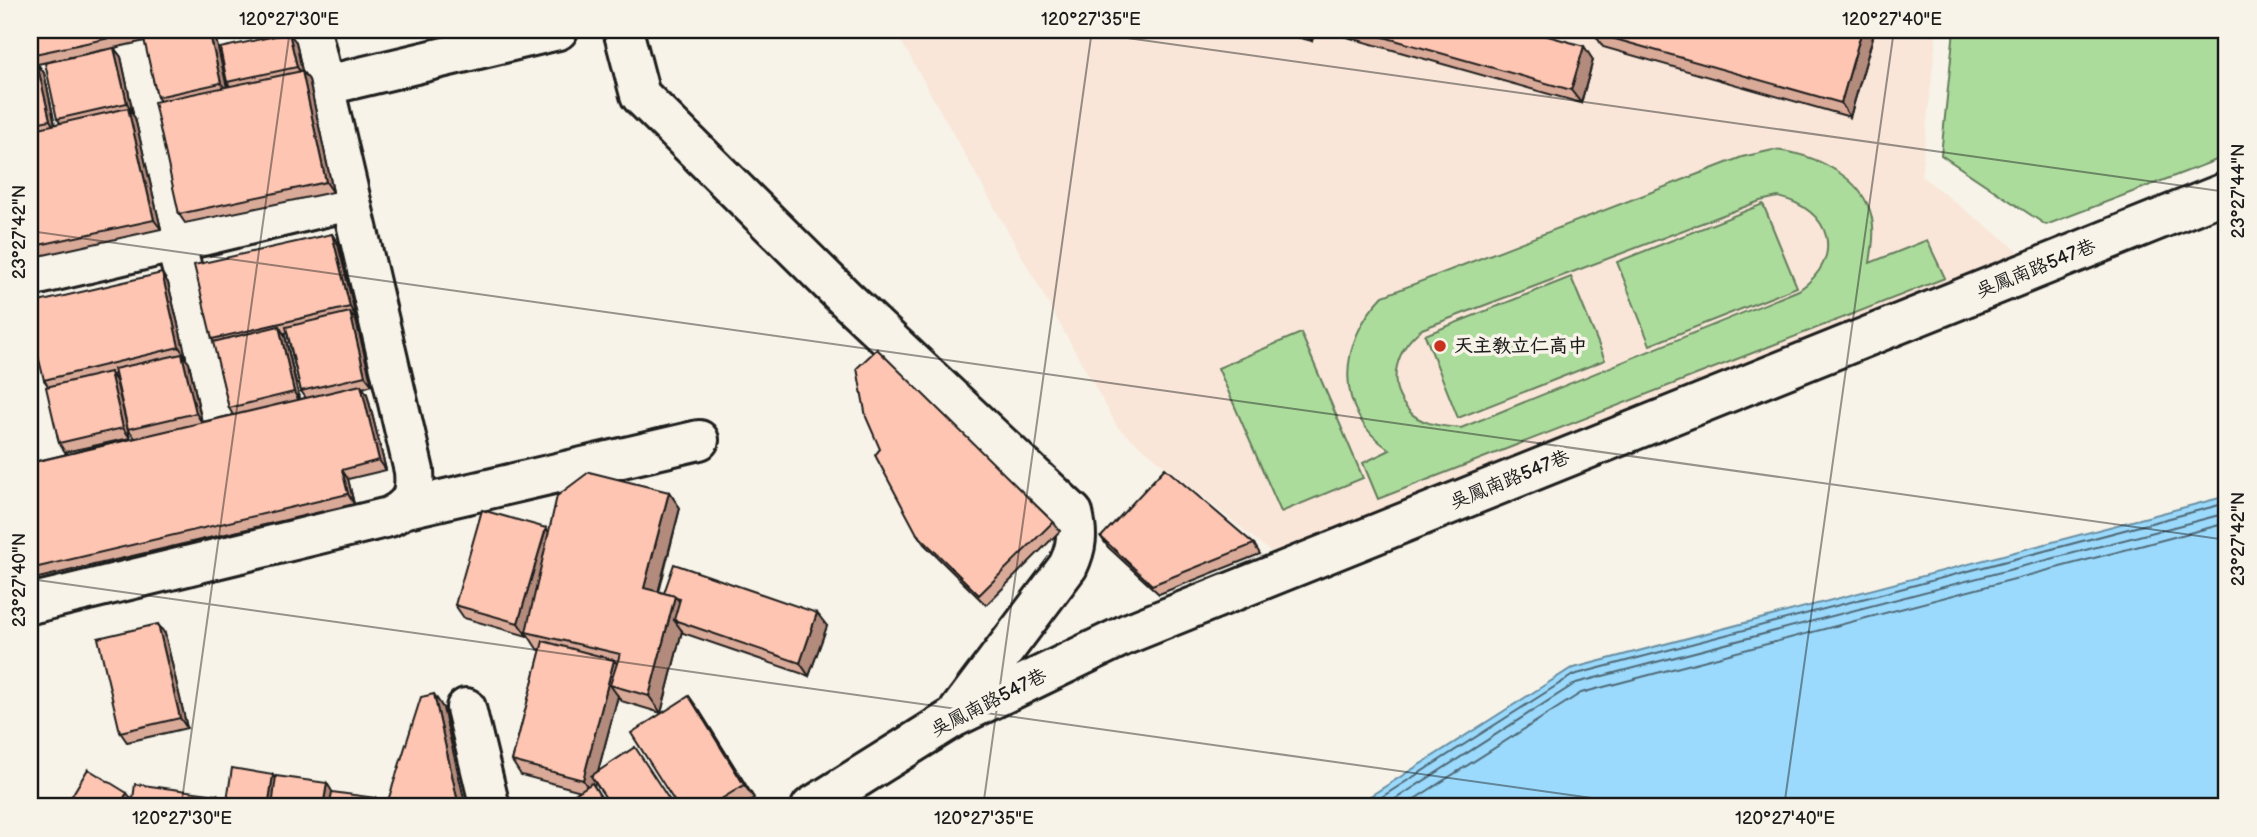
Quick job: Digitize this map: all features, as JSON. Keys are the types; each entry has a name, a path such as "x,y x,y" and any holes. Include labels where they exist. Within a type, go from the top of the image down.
{"street":[{"path":"311,30 414,471 415,492 407,508"},
{"path":"323,86 558,30"},
{"path":"623,30 640,95 844,297 1073,513 1078,531 1076,551 1068,566 953,718"},
{"path":"134,56 175,242 218,410"},
{"name":"吳鳳南路547巷","path":"811,807 953,718 1127,634 2227,192"},
{"path":"30,277 349,201"},
{"path":"30,381 47,446"},
{"path":"30,604 389,517 407,508 699,440"},
{"path":"466,708 490,807"}],"shaded area":[{"name":"天主教立仁高中","path":"895,30 1937,30 1921,176 2016,249 2023,263 1271,552 1118,428"}],"green space":[{"path":"1954,30 2227,30 2227,156 2046,225 1941,155"},
{"path":"1773,150 1819,161 1833,169 1847,178 1867,203 1873,229 1870,263 1927,240 1945,278 1378,499 1363,463 1390,450 1371,434 1359,416 1351,397 1348,376 1350,355 1357,334 1368,314 1383,296 1742,157","holes":["1778,197 1796,203 1820,223 1826,236 1827,250 1823,264 1814,277 1799,290 1461,428 1420,419 1401,401 1396,378 1400,356 1422,329 1760,201"]},
{"path":"1763,204 1797,287 1650,345 1617,262"},
{"path":"1571,277 1605,360 1458,418 1425,335"},
{"path":"1301,333 1363,478 1281,512 1218,368"}],"water":[{"path":"2227,496 2227,807 1353,807 1570,669"}],"building":[{"path":"30,30 147,30 30,55"},
{"path":"187,30 209,30 221,83 157,97 144,39"},
{"path":"1359,30 1526,30 1584,46 1571,90"},
{"path":"1595,30 1862,30 1841,103 1594,33"},
{"path":"289,33 297,67 227,82 220,48"},
{"path":"114,48 127,103 57,119 45,63"},
{"path":"37,64 50,120 30,124 30,65"},
{"path":"302,71 326,182 179,214 154,102"},
{"path":"128,108 154,220 30,247 30,130"},
{"path":"332,234 350,307 212,339 194,265"},
{"path":"162,273 179,347 44,380 30,323 30,304"},
{"path":"350,312 365,376 301,391 286,327"},
{"path":"279,326 294,392 229,408 213,342"},
{"path":"877,349 1053,522 979,595 917,534 875,455 880,449 866,417 857,368"},
{"path":"182,354 196,413 128,429 114,369"},
{"path":"110,372 123,428 59,443 46,387"},
{"path":"361,385 379,460 342,470 348,494 30,569 30,463"},
{"path":"1165,468 1254,544 1152,585 1101,537"},
{"path":"589,472 669,492 644,588 675,596 649,696 610,685 620,654 526,632 557,496"},
{"path":"482,510 546,528 518,623 455,605"},
{"path":"674,564 817,613 800,663 674,620 680,599 664,593"},
{"path":"158,624 180,718 120,732 98,638"},
{"path":"543,641 614,660 583,780 512,761"},
{"path":"434,694 459,807 386,807 421,697"},
{"path":"689,696 744,785 708,807 678,807 631,733"},
{"path":"635,747 674,807 612,807 591,776"},
{"path":"232,768 273,775 268,807 226,807"},
{"path":"88,769 127,793 118,807 65,807"},
{"path":"276,776 327,783 323,807 272,807"},
{"path":"592,783 607,807 555,807"},
{"path":"135,784 218,795 216,807 132,807"},
{"path":"332,792 376,798 374,807 329,807"}],"place":[{"name":"天主教立仁高中","path":"1440,346"}]}
